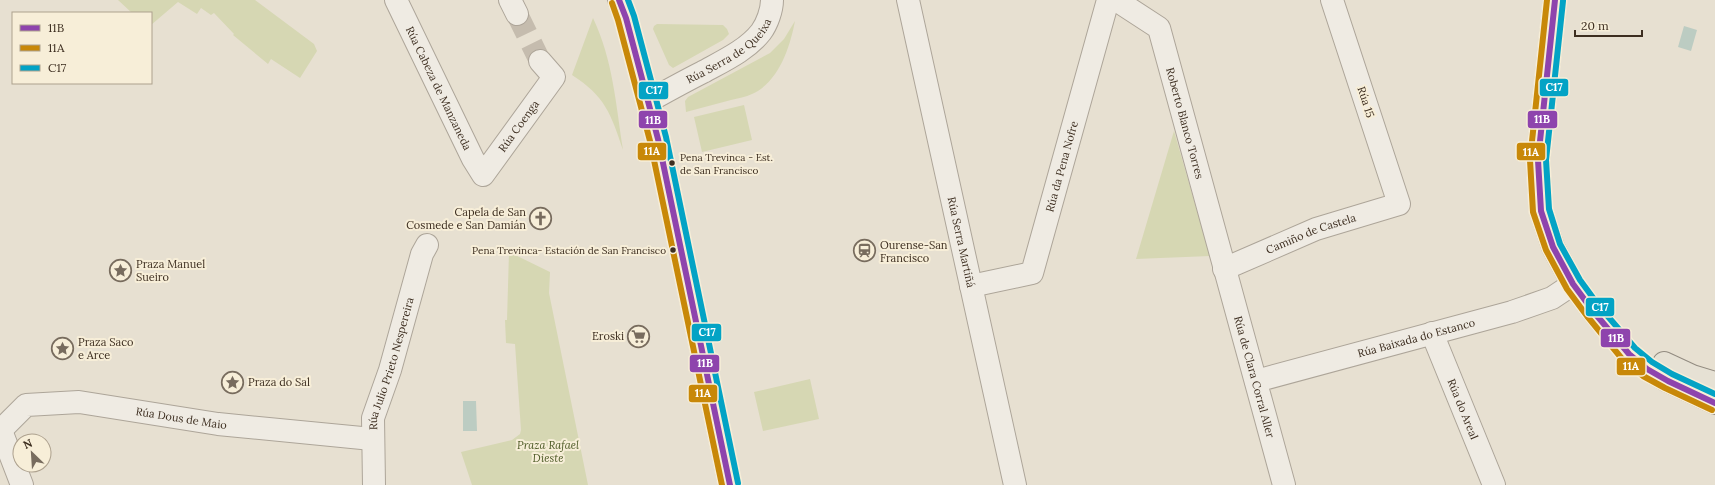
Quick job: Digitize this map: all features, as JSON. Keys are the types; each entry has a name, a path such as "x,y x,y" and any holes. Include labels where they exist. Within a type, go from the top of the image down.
{"main road":[{"path":"1555,0 1539,139 1538,182 1541,211 1552,247 1572,284 1629,354 1647,369 1668,381 1715,403"},
{"path":"1615,337 1665,364 1692,376 1715,383"}],"street":[{"name":"Rúa Cabeza de Manzaneda","path":"396,0 473,159 483,175"},
{"path":"619,0 626,18 649,101 688,277 730,485"},
{"name":"Rúa Serra de Queixa","path":"649,101 731,57 752,41 762,31 767,22 772,0"},
{"name":"Rúa Serra Martiñá","path":"908,0 1015,485"},
{"name":"Rúa da Pena Nofre","path":"971,286 1032,273 1108,0"},
{"name":"Roberto Blanco Torres","path":"1116,0 1159,28 1224,269"},
{"name":"Rúa 15","path":"1332,0 1399,204"},
{"name":"Rúa Coenga","path":"483,175 547,69"},
{"name":"Camiño de Castela","path":"1224,269 1316,229 1399,204"},
{"name":"Rúa Julio Prieto Nespereira","path":"374,485 372,439 373,418 390,370 422,254 427,245"},
{"name":"Rúa de Clara Corral Aller","path":"1224,269 1284,485"},
{"name":"Rúa Baixada do Estanco","path":"1256,381 1525,307 1552,298 1572,284"},
{"name":"Rúa do Areal","path":"1432,333 1494,485"},
{"name":"Rúa Dous de Maio","path":"0,429 26,405 79,402 218,424 372,439"},
{"path":"0,429 22,485"}],"green space":[{"path":"118,0 255,0 314,44 317,51 300,78 271,59 268,64 233,35 234,34 214,13 211,15 201,8 197,14 178,2 152,24 152,12 131,12"},
{"path":"593,18 605,50 613,83 623,150 615,126 599,98 572,75"},
{"path":"795,21 790,42 782,63 769,81 761,88 747,96 686,112 685,101 688,97 770,53 784,39"},
{"path":"657,24 723,25 729,34 723,40 673,68 669,65 653,29"},
{"path":"744,105 752,140 702,152 694,117"},
{"path":"1174,131 1210,256 1136,259"},
{"name":"Praza Rafael Dieste","path":"509,252 550,272 549,293 588,485 472,485 461,452 512,440 520,434 521,430 515,344 506,343 505,320 507,320"},
{"path":"810,379 819,419 763,431 754,392"}],"shaded area":[{"path":"1684,26 1697,30 1691,51 1678,47"},
{"path":"463,401 476,401 477,431 463,431"}],"tunnel":[{"path":"517,14 540,61"}],"transit line":[{"name":"11B","path":"619,0 626,18 658,139 730,485"},
{"name":"C17","path":"628,0 634,16 666,137 738,483"},
{"name":"11A","path":"1547,0 1530,160 1533,212 1546,250 1567,289 1623,360 1643,376 1712,410"},
{"name":"11B","path":"1555,0 1538,160 1541,211 1553,247 1573,284 1593,311 1629,354 1647,369 1668,381 1715,403"},
{"name":"C17","path":"1563,1 1546,160 1549,209 1560,244 1580,280 1599,306 1635,348 1652,362 1672,374 1715,394"},
{"name":"11A","path":"612,3 618,20 650,141 722,485"}],"place":[{"name":"Pena Trevinca - Est. de San Francisco","path":"672,163"},
{"name":"Capela de San Cosmede e San Damián","path":"541,218"},
{"name":"Pena Trevinca- Estación de San Francisco","path":"673,250"},
{"name":"Ourense-San Francisco","path":"865,251"},
{"name":"Praza Manuel Sueiro","path":"121,270"},
{"name":"Eroski","path":"639,336"},
{"name":"Praza Saco e Arce","path":"62,348"},
{"name":"Praza do Sal","path":"233,382"}]}
